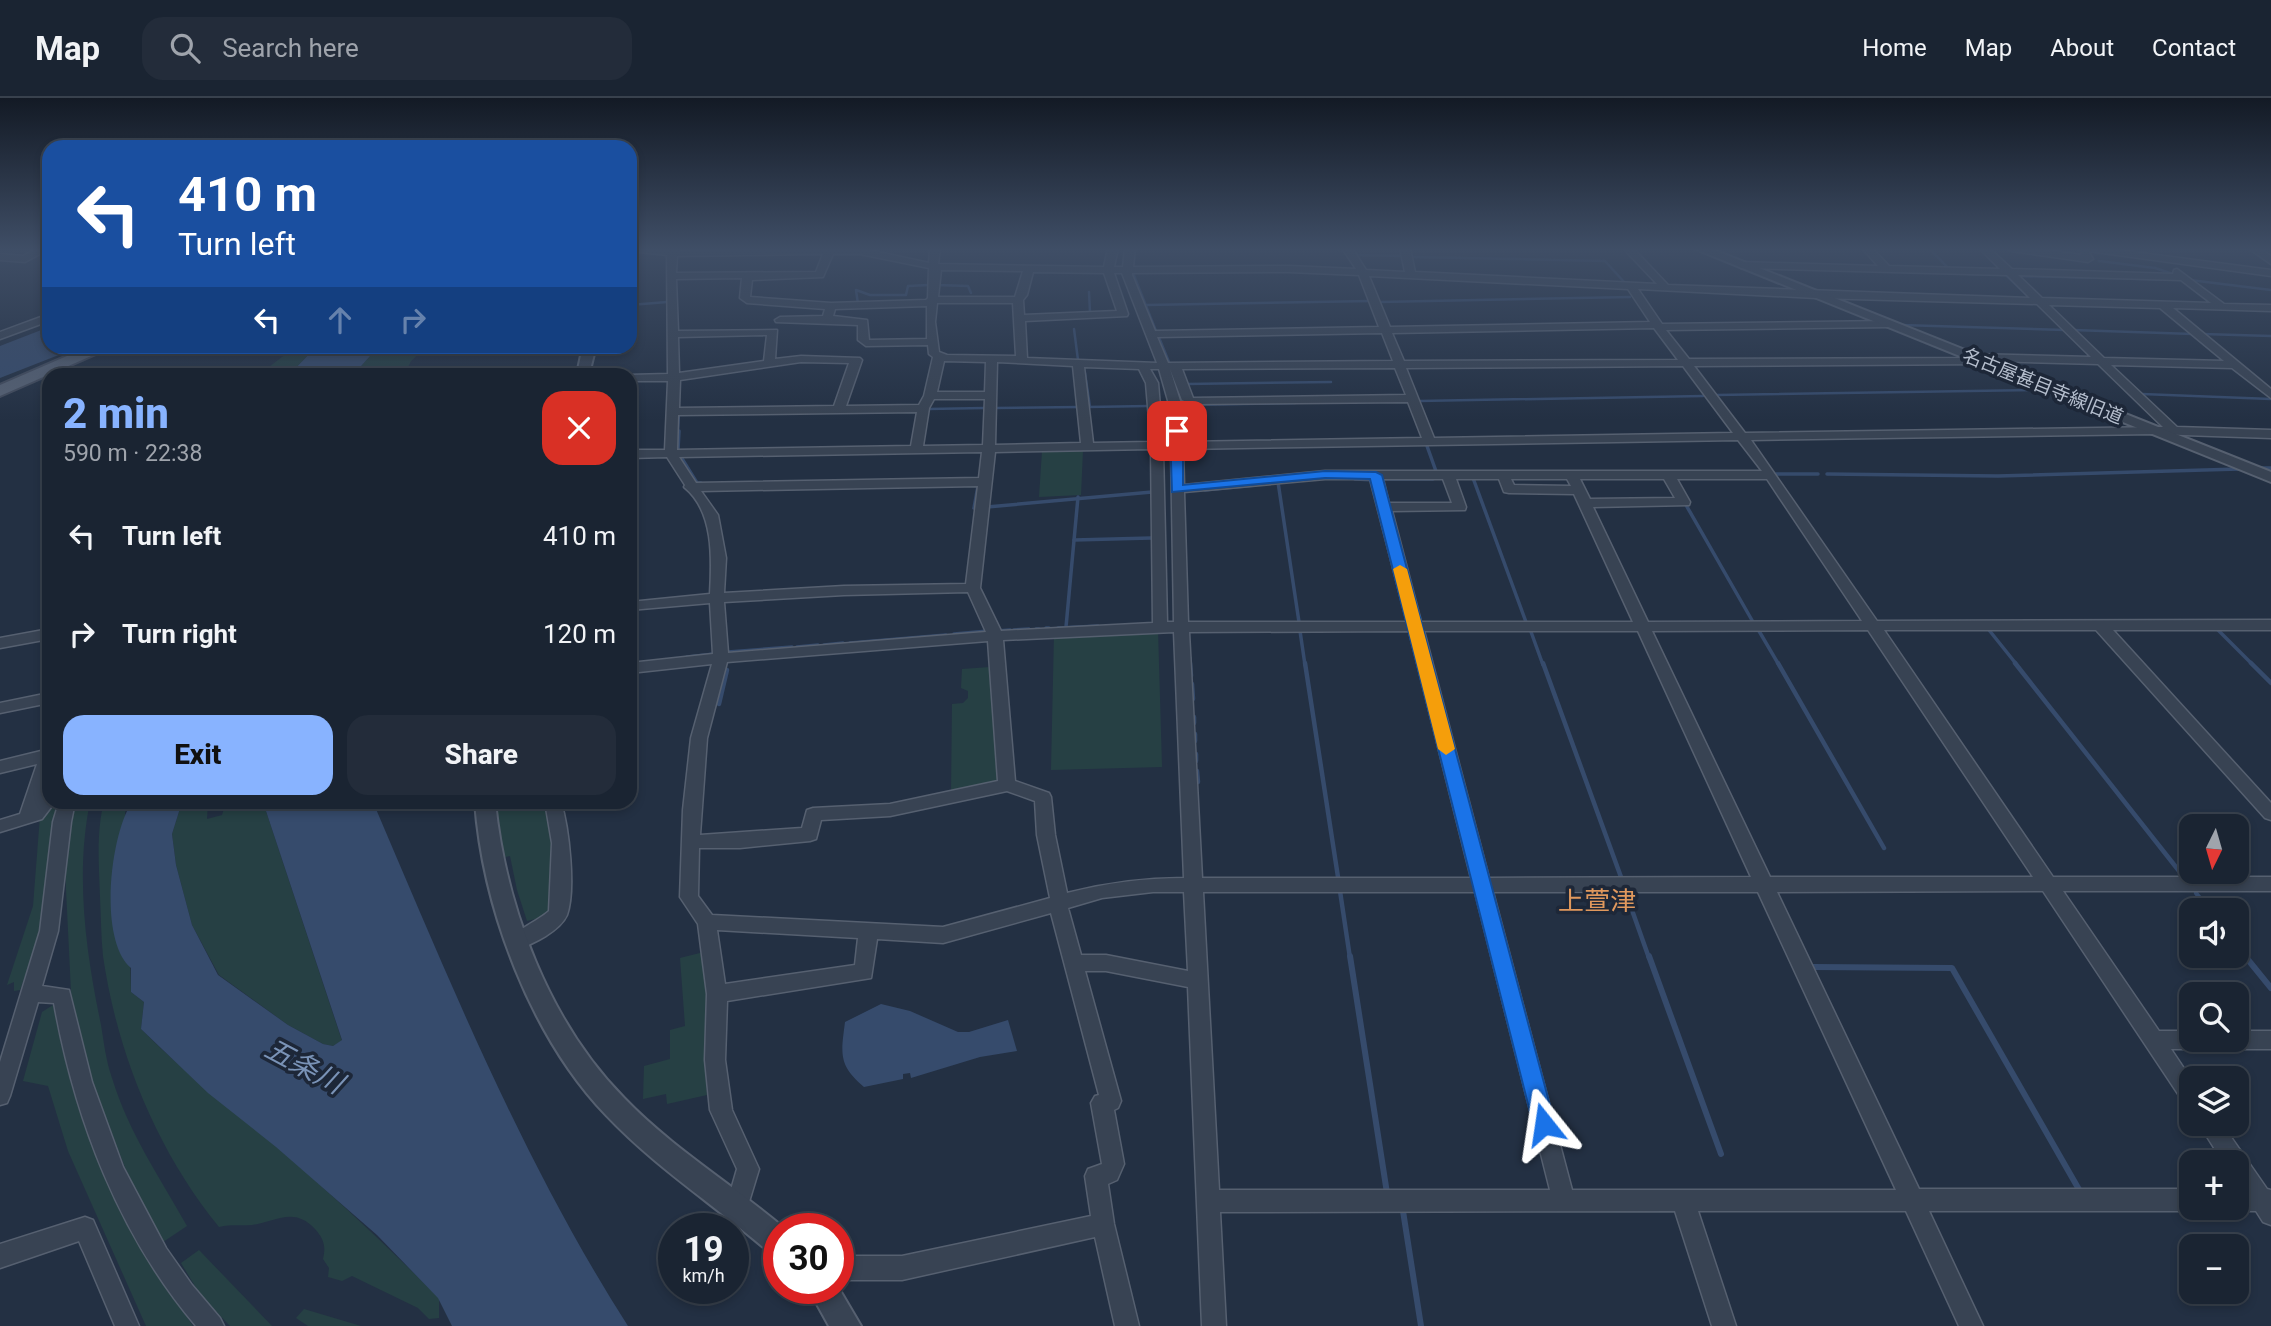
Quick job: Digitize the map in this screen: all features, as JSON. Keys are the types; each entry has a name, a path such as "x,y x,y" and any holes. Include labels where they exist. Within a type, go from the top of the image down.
{"main road":[{"path":"60,368 89,354"},
{"path":"0,391 42,376"}],"street":[{"path":"672,305 674,377 671,454 690,487 711,515 719,558 717,597 721,657 699,738 690,842 689,897 707,922 717,993 715,1060 721,1110 748,1169 737,1207"},
{"path":"769,363 772,332 789,305"},
{"path":"817,305 845,305"},
{"path":"931,305 931,342 934,354 939,357 1143,366 1977,359 2235,365"},
{"path":"1018,305 1022,359"},
{"path":"1019,318 1124,314 1121,305"},
{"path":"1140,305 1151,334 1188,400 1413,398"},
{"path":"1376,305 1430,442"},
{"path":"1644,305 1771,475 2179,1078"},
{"name":"名古屋甚目寺線旧道","path":"1842,305 2271,477"},
{"path":"2043,305 2174,431"},
{"path":"2164,305 2271,395"},
{"path":"2173,305 2271,308"},
{"path":"827,319 831,306"},
{"path":"0,336 42,320"},
{"path":"780,320 863,321 863,340 866,343"},
{"path":"1151,334 1888,324"},
{"path":"0,329 16,330"},
{"path":"673,334 772,332"},
{"path":"866,343 931,342"},
{"path":"839,409 856,360 866,343"},
{"path":"916,450 923,408 930,396 939,357"},
{"path":"637,378 674,377 801,359 856,360"},
{"path":"992,359 989,448 973,588 995,635 1007,785"},
{"path":"1078,363 1087,447"},
{"path":"1169,364 1177,446 1181,627 1214,1326"},
{"path":"1143,366 1152,383 1157,447 1160,627"},
{"path":"930,396 990,395"},
{"path":"671,412 923,408"},
{"path":"637,454 2154,430 2271,434"},
{"path":"1177,489 1325,475 1771,475"},
{"path":"1376,475 1564,1201"},
{"path":"1572,475 1971,1326"},
{"path":"1504,476 1509,489 1684,502 1668,475"},
{"path":"1384,507 1460,507 1449,477"},
{"path":"690,487 984,482"},
{"path":"637,605 717,597 874,588 973,588"},
{"path":"637,667 721,657 995,635 1160,627 2271,625"},
{"path":"2101,626 2271,814"},
{"path":"0,643 42,635"},
{"path":"0,708 42,699"},
{"path":"0,767 42,755"},
{"path":"27,818 42,772"},
{"path":"690,842 740,841 810,834 813,814 890,810 1007,785 1043,797 1046,835 1058,902 1111,1101 1102,1103 1113,1164 1108,1173 1096,1176 1103,1224 1127,1326"},
{"path":"0,826 36,815 42,807"},
{"path":"0,1096 49,931 65,809"},
{"path":"486,809 498,889 518,941 544,1002 593,1084 654,1142 763,1229"},
{"path":"518,941 544,928 558,914 561,856 555,809"},
{"path":"707,922 943,935 1102,891 1153,885 2271,884"},
{"path":"717,993 864,972 868,932"},
{"path":"1074,963 1106,963 1199,981"},
{"path":"32,993 62,996 83,1089 107,1153 141,1226 189,1303 212,1326"},
{"path":"2153,1040 2271,1040"},
{"path":"2249,1180 2268,1205"},
{"path":"1209,1201 2179,1200"},
{"path":"1683,1201 1724,1326"},
{"path":"2249,1202 2268,1205"},
{"path":"854,1268 902,1268 1103,1224"},
{"path":"0,1256 85,1228 127,1326"},
{"path":"832,1304 846,1326"}],"green space":[{"path":"286,354 309,354 296,368 268,368"},
{"path":"372,354 418,354 408,368 359,368"},
{"path":"1083,450 1081,495 1039,497 1042,451"},
{"path":"1158,630 1162,767 1051,770 1054,635"},
{"path":"990,667 999,784 951,794 952,704 963,703 968,698 968,691 961,688 962,669"},
{"path":"45,809 60,809 48,852 48,897 43,903 37,943 20,990 14,991 14,982 7,985 33,906 40,816"},
{"path":"74,809 89,809 83,858 84,914 108,1065 127,1117 187,1226 163,1242 131,1183 95,1090 72,1012 65,869"},
{"path":"103,809 127,809 125,812 131,992 144,1002 141,1029 319,1184 400,1259 439,1298 439,1318 429,1319 418,1308 352,1276 342,1281 328,1277 329,1268 323,1259 322,1239 315,1229 300,1218 284,1217 252,1225 219,1227 197,1198 159,1133 143,1099 118,1029 102,949 100,825"},
{"path":"180,809 208,809 207,819 222,815 224,809 265,809 342,1041 333,1046 323,1044 288,1025 219,975 192,925 176,865 172,834"},
{"path":"497,809 547,809 556,849 552,915 527,921 510,856 505,857"},
{"path":"704,952 709,1017 704,1059 707,1095 667,1104 666,1094 643,1099 644,1066 670,1059 670,1030 685,1026 680,958"},
{"path":"53,1005 64,1056 86,1131 106,1179 135,1234 193,1326 146,1326 68,1151 48,1086 23,1081 42,1012"},
{"path":"199,1250 272,1326 230,1326 201,1296 181,1263"},
{"path":"304,1309 361,1326 308,1326 296,1318"}],"water":[{"path":"42,330 42,354 61,354 0,378 0,346"},
{"path":"309,354 372,354 359,368 296,368"},
{"name":"五条川","path":"128,809 180,809 172,834 176,865 192,925 218,975 288,1025 323,1044 333,1046 342,1040 265,809 376,809 459,1003 521,1135 590,1264 628,1326 452,1326 438,1298 377,1235 276,1147 208,1093 141,1029 144,1002 131,992 131,968 121,954 114,935 111,912 113,862"},
{"path":"881,1004 910,1011 958,1032 969,1032 1008,1020 1017,1051 980,1057 911,1078 910,1073 903,1074 903,1079 864,1087 849,1072 843,1058 845,1022"}],"waterway":[{"path":"1077,313 1090,312 1090,305"},
{"path":"1146,305 1156,331"},
{"path":"1901,325 2065,330"},
{"path":"1074,329 1078,360"},
{"path":"2073,330 2193,334"},
{"path":"2203,334 2271,336"},
{"path":"1158,335 1169,362"},
{"path":"1085,373 1090,407"},
{"path":"1172,374 1183,405 1295,403"},
{"path":"1186,384 1331,382"},
{"path":"1716,395 2042,390"},
{"path":"2142,394 2271,399"},
{"path":"1419,401 1703,396"},
{"path":"1090,407 1149,406"},
{"path":"994,408 1078,407"},
{"path":"928,409 984,408"},
{"path":"678,433 679,413"},
{"path":"678,450 679,431"},
{"path":"1427,446 1437,474"},
{"path":"681,457 697,483 701,483"},
{"path":"2262,468 2271,468"},
{"path":"1827,474 1998,476 2239,469"},
{"path":"1776,474 1818,474"},
{"path":"1473,478 1526,622"},
{"path":"1355,479 1374,480"},
{"path":"1381,479 1433,479"},
{"path":"1278,482 1299,622"},
{"path":"1205,490 1256,485"},
{"path":"974,508 978,486"},
{"path":"1078,499 1152,492"},
{"path":"987,507 1078,499"},
{"path":"1074,540 1078,499"},
{"path":"1686,505 1753,622"},
{"path":"1074,540 1151,538"},
{"path":"1066,627 1074,540"},
{"path":"1058,628 1098,626"},
{"path":"1014,630 1029,629"},
{"path":"1530,629 1543,665"},
{"path":"997,631 1010,630"},
{"path":"1989,630 2017,665"},
{"path":"2218,630 2271,683"},
{"path":"954,634 988,631"},
{"path":"1300,631 1305,665"},
{"path":"1759,631 1779,665"},
{"path":"850,643 946,635"},
{"path":"824,645 843,643"},
{"path":"797,647 818,645"},
{"path":"728,652 792,647"},
{"path":"687,657 714,654"},
{"path":"1190,658 1190,663"},
{"path":"1190,663 1191,676"},
{"path":"1305,663 1338,877"},
{"path":"1543,663 1621,877"},
{"path":"1778,663 1884,848"},
{"path":"2015,663 2179,871"},
{"path":"719,704 727,670"},
{"path":"1192,684 1193,699"},
{"path":"1194,717 1194,723"},
{"path":"1195,734 1195,741"},
{"path":"1196,754 1196,761"},
{"path":"1197,771 1198,782"},
{"path":"1340,891 1350,958"},
{"path":"2196,893 2200,898"},
{"path":"1627,896 1649,958"},
{"path":"1350,956 1387,1193"},
{"path":"1649,956 1721,1154"},
{"path":"2249,961 2271,988"},
{"path":"1813,967 1952,968 2081,1193"},
{"path":"1403,1211 1421,1326"}],"slow traffic":[{"path":"1400,569 1446,749"}],"district":[{"name":"上萱津","path":"1597,901"}],"route":[{"path":"1177,431 1177,489 1325,475 1376,475 1544,1124"}]}
